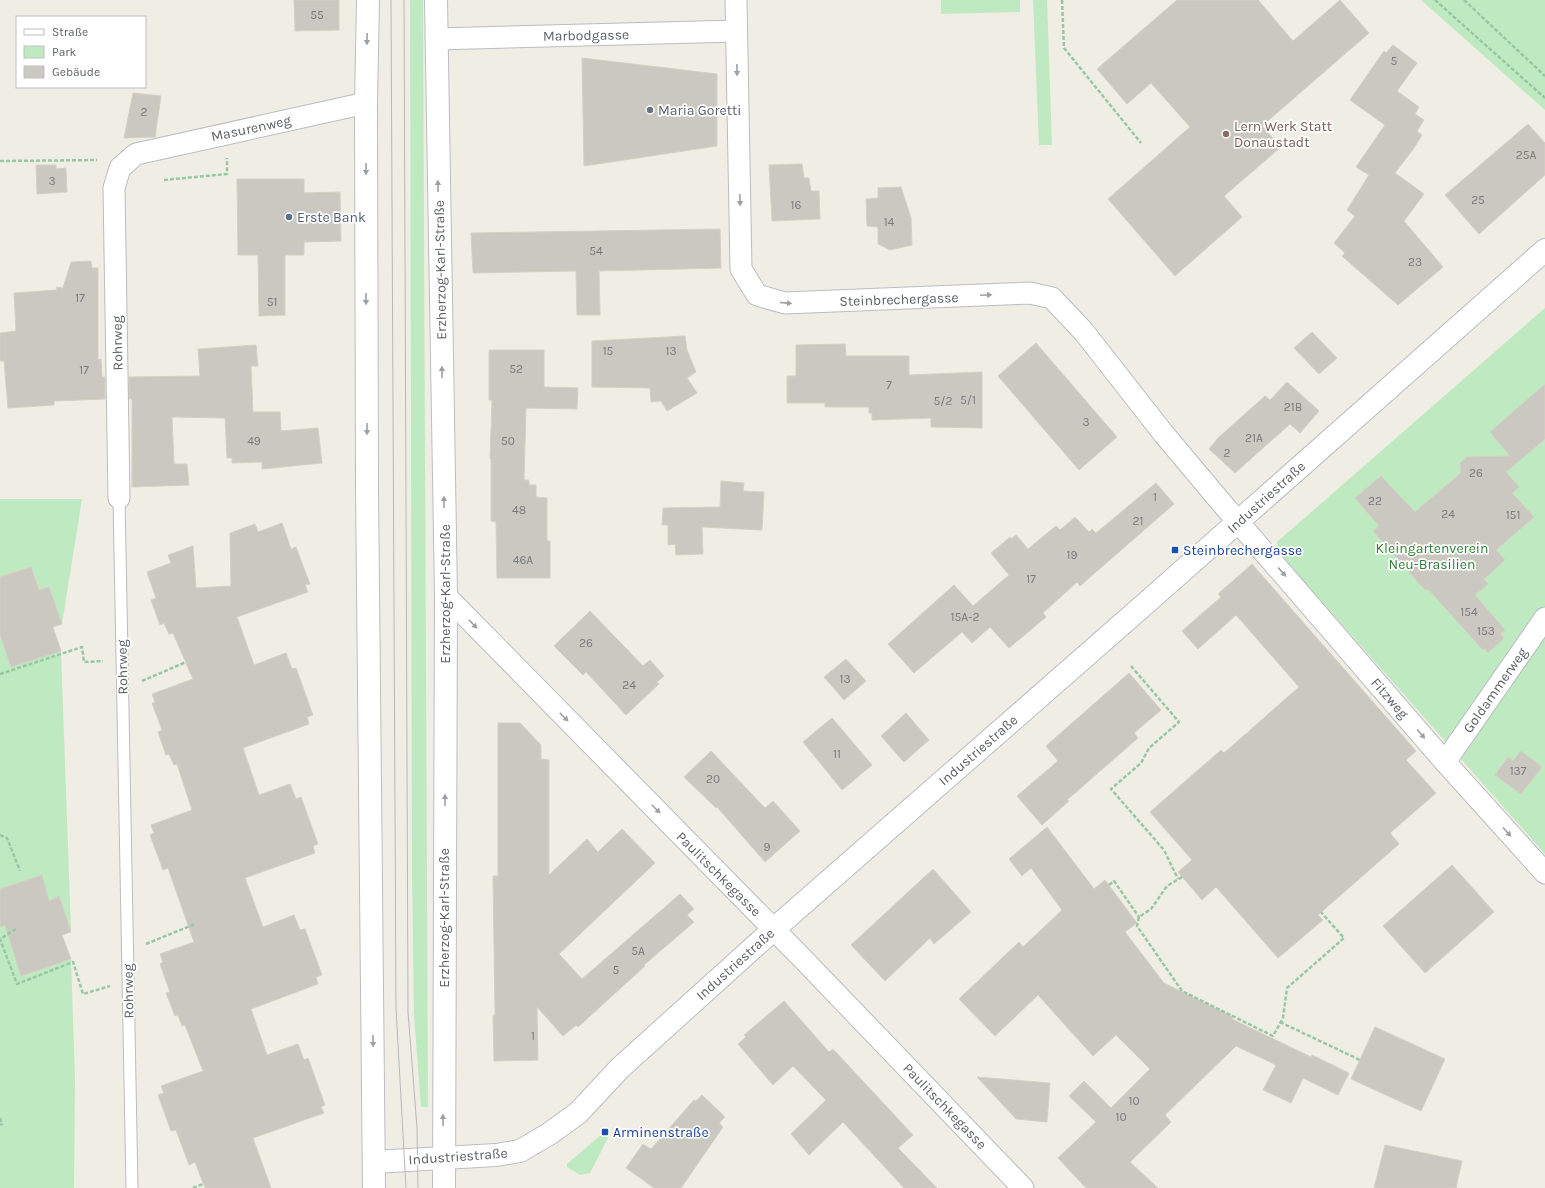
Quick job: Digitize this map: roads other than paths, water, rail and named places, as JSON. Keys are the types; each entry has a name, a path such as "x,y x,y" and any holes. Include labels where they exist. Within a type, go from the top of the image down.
{"main road":[{"path":"368,0 366,103 367,479 374,1188"},
{"name":"Erzherzog-Karl-Straße","path":"436,0 446,596 444,1188"},
{"name":"Industriestraße","path":"374,1162 444,1159 496,1155 520,1151 549,1134 578,1113 620,1068 774,929 1545,250"}],"street":[{"name":"Steinbrechergasse","path":"736,0 741,270 757,295 785,304 1030,293 1052,298 1084,332 1163,433 1238,521"},
{"name":"Marbodgasse","path":"436,39 736,32"},
{"name":"Masurenweg","path":"120,168 136,154 366,103"},
{"name":"Rohrweg","path":"119,498 114,188 120,168"},
{"name":"Fitzweg","path":"1238,521 1444,762 1545,873"},
{"name":"Paulitschkegasse","path":"446,596 774,929 1024,1188"},
{"name":"Goldammerweg","path":"1444,762 1545,618"}],"lane":[{"name":"Rohrweg","path":"119,498 132,1188"}],"tram line":[{"path":"391,0 396,1008 406,1188"},
{"path":"404,0 408,1012 417,1128 418,1188"}],"place":[{"name":"Maria Goretti","path":"650,110"},
{"name":"Lern Werk Statt Donaustadt","path":"1226,134"},
{"name":"Erste Bank","path":"289,217"},
{"name":"Steinbrechergasse","path":"1175,550"},
{"name":"Arminenstraße","path":"605,1132"}],"park label":[{"name":"Kleingartenverein Neu-Brasilien","path":"1432,556"}]}
